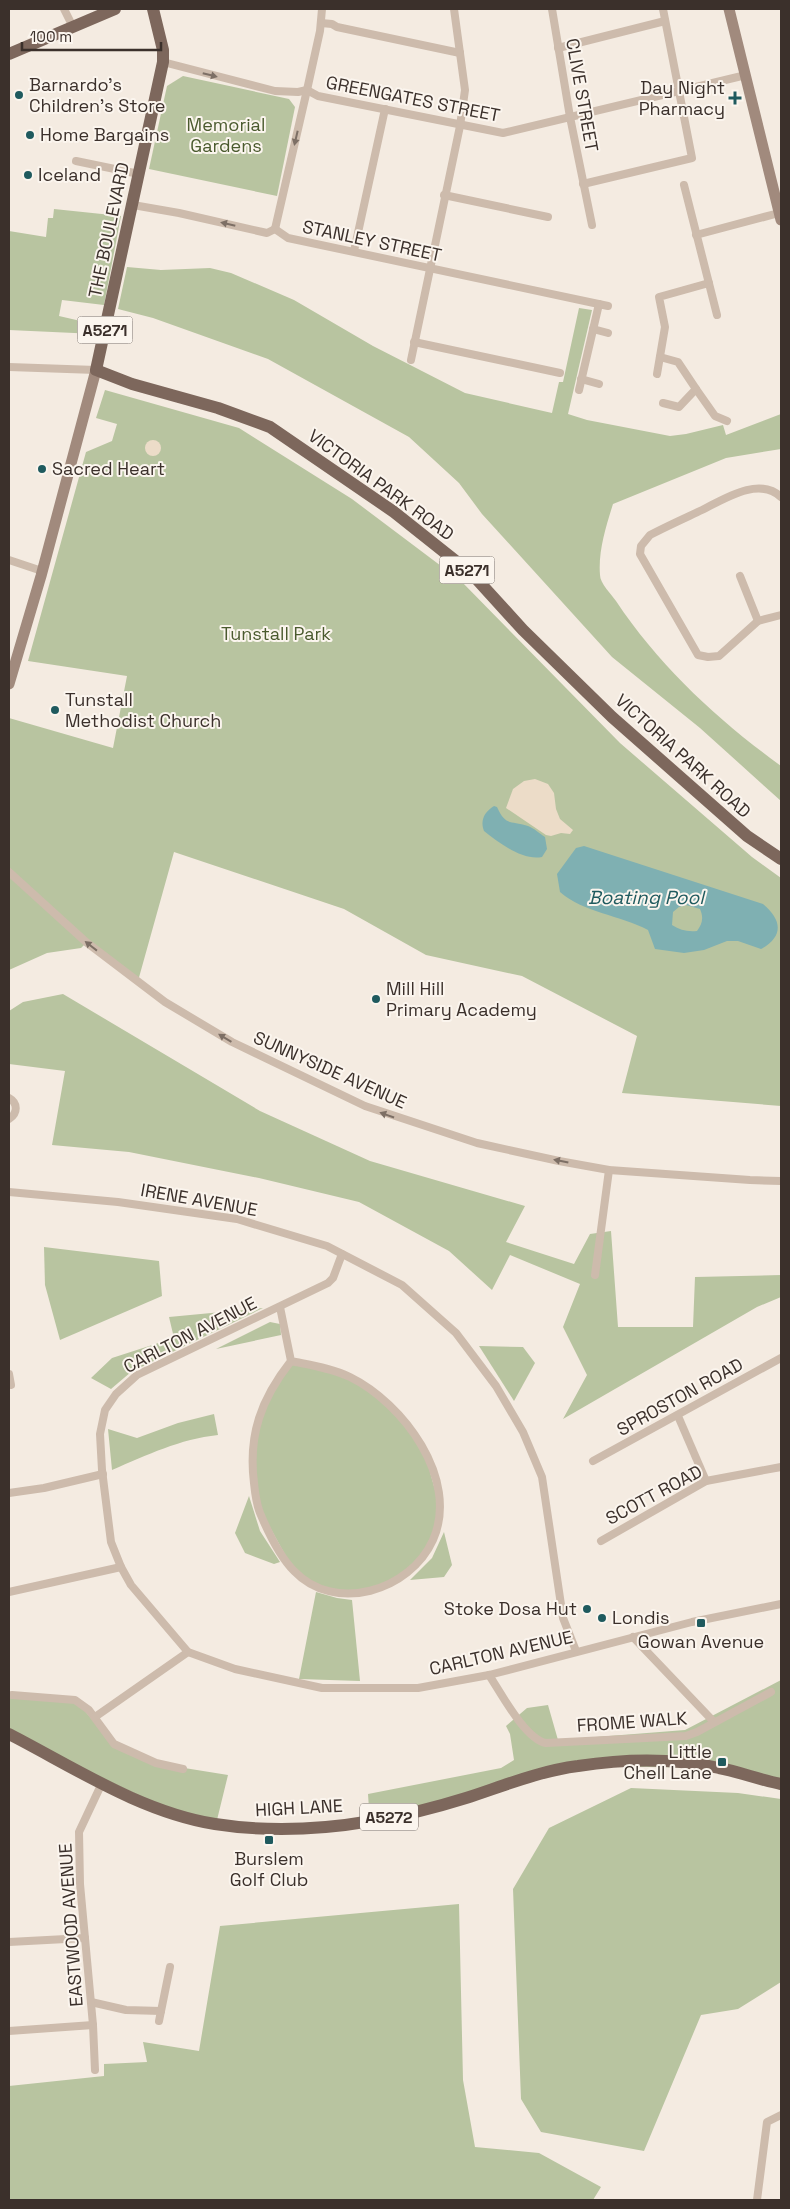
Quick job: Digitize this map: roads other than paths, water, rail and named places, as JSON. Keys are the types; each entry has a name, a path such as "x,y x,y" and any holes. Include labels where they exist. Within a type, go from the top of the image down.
{"main road":[{"path":"9,54 116,9"},
{"name":"THE BOULEVARD","path":"96,370 115,290 163,62 163,50 153,9"},
{"name":"VICTORIA PARK ROAD","path":"96,370 132,384 218,408 270,427 394,512 472,574 523,630 612,717 747,836 781,858"},
{"name":"HIGH LANE","path":"9,1734 147,1805 189,1819 273,1830 380,1819 438,1806 520,1779 579,1766 644,1761 683,1763 720,1768 781,1784"}],"street":[{"path":"64,9 73,26"},
{"path":"275,229 307,90 322,9"},
{"path":"411,360 444,195 460,126 465,90 454,9"},
{"name":"CLIVE STREET","path":"552,9 570,117 592,225"},
{"path":"584,185 692,158 663,9"},
{"path":"696,235 780,217 729,9"},
{"path":"558,48 665,20"},
{"path":"320,23 332,24 336,27 460,53"},
{"name":"GREENGATES STREET","path":"163,62 275,91 298,92 307,90 318,96 460,126 503,133 746,75"},
{"path":"354,251 385,109"},
{"path":"76,161 139,174"},
{"path":"684,185 717,315"},
{"path":"444,195 548,217"},
{"name":"STANLEY STREET","path":"133,206 179,213 267,233 275,229 288,238 608,306"},
{"path":"657,374 665,327 659,297 709,283"},
{"path":"579,390 599,304"},
{"path":"593,329 608,332"},
{"path":"414,342 560,373"},
{"path":"660,357 678,362 715,416 727,421"},
{"path":"9,367 96,370 42,571 9,684"},
{"path":"581,379 599,384"},
{"path":"663,403 679,407 696,389"},
{"path":"781,497 767,489 748,490 726,497 650,535 641,546 640,554 698,655 708,657 719,656 758,621 781,614"},
{"path":"9,560 42,571"},
{"path":"740,576 758,621"},
{"name":"SUNNYSIDE AVENUE","path":"9,872 86,942 166,1002 232,1042 385,1114 476,1143 609,1170 781,1181"},
{"path":"9,1098 14,1101 16,1108 14,1115 9,1119"},
{"path":"595,1274 609,1170"},
{"name":"IRENE AVENUE","path":"9,1192 118,1202 237,1219 327,1246 402,1285 456,1333 496,1386 523,1432 542,1477 563,1618 576,1651"},
{"name":"CARLTON AVENUE","path":"342,1254 333,1278 328,1283 137,1375 125,1384 105,1410 100,1434 112,1542 121,1567 131,1584 188,1652 235,1669 322,1688 418,1688 489,1675 692,1622 781,1604"},
{"path":"280,1307 291,1361"},
{"name":"SPROSTON ROAD","path":"593,1462 781,1358"},
{"path":"291,1361 348,1376 384,1399 411,1428 430,1465 436,1480 440,1508 433,1540 417,1565 403,1577 387,1586 351,1594 325,1589 303,1579 294,1571 267,1530 257,1506 252,1472 254,1429 263,1406 279,1376 291,1361"},
{"path":"9,1374 11,1385"},
{"path":"678,1416 706,1482"},
{"name":"SCOTT ROAD","path":"601,1541 706,1482 781,1467"},
{"path":"9,1493 44,1488 103,1474"},
{"path":"9,1592 121,1567"},
{"path":"633,1637 714,1722"},
{"path":"95,1717 188,1652"},
{"name":"FROME WALK","path":"489,1675 526,1729 539,1741 546,1742 686,1736 771,1692"},
{"path":"12,1695 75,1700 95,1717 114,1744 156,1762 183,1768"},
{"name":"EASTWOOD AVENUE","path":"96,2070 80,1884 79,1832 102,1783"},
{"path":"9,1942 85,1938"},
{"path":"159,2021 170,1967"},
{"path":"91,2002 126,2010 161,2011"},
{"path":"9,2031 93,2024"},
{"path":"757,2200 767,2122 781,2115"}],"water":[{"path":"494,806 497,807 506,820 530,827 545,837 547,849 542,857 535,858 519,854 504,846 484,831 482,824 484,817"},
{"name":"Boating Pool","path":"584,846 763,904 777,922 777,933 774,939 761,949 738,941 727,941 704,950 684,953 655,949 648,930 580,905 560,892 557,874 576,848","holes":["686,905 700,909 702,921 697,931 684,930 672,925 673,912 679,907"]}],"place":[{"name":"Barnardo's Children's Store","path":"19,95"},
{"name":"Day Night Pharmacy","path":"735,98"},
{"name":"Home Bargains","path":"30,135"},
{"name":"Iceland","path":"28,175"},
{"name":"Sacred Heart","path":"42,469"},
{"name":"Tunstall Methodist Church","path":"55,710"},
{"name":"Mill Hill Primary Academy","path":"376,999"},
{"name":"Stoke Dosa Hut","path":"587,1609"},
{"name":"Londis","path":"602,1618"},
{"name":"Gowan Avenue","path":"701,1623"},
{"name":"Little Chell Lane","path":"722,1762"},
{"name":"Burslem Golf Club","path":"269,1840"}],"park label":[{"name":"Memorial Gardens","path":"226,135"},
{"name":"Tunstall Park","path":"276,634"}]}
